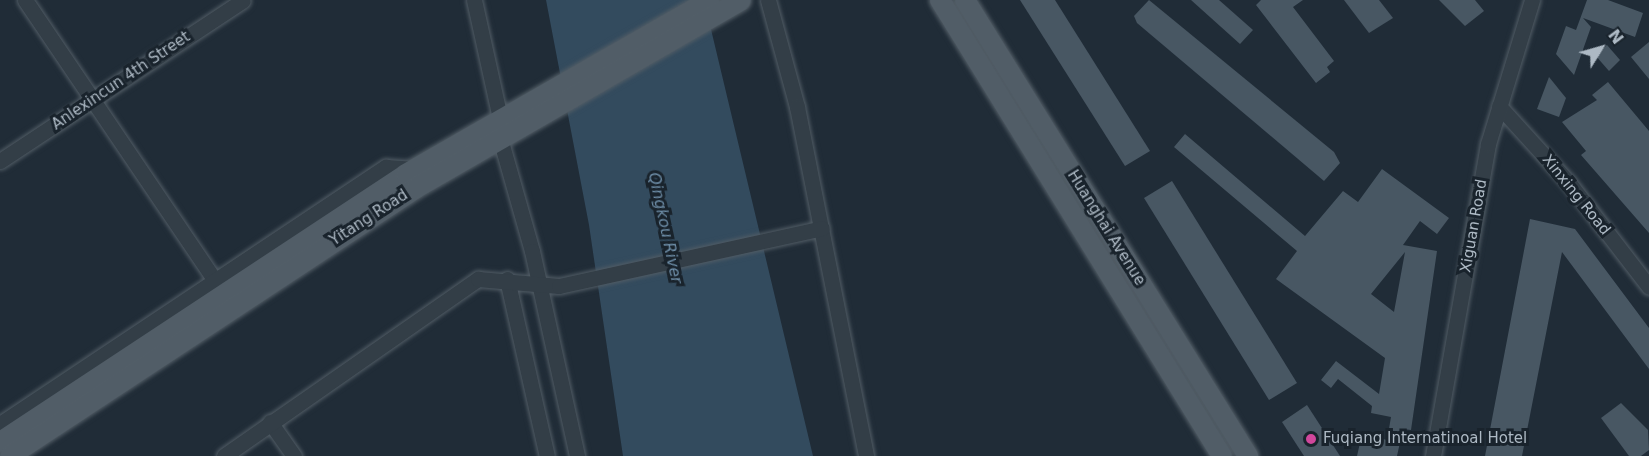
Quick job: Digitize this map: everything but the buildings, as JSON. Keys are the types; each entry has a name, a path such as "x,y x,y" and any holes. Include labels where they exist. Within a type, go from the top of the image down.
{"main road":[{"name":"Yitang Road","path":"10,456 309,257 500,138 512,118 710,0"},
{"name":"Yitang Road","path":"0,442 219,287 415,169 741,0"},
{"name":"Huanghai Avenue","path":"940,0 1222,456"},
{"name":"Huanghai Avenue","path":"965,0 1248,456"}],"street":[{"path":"0,424 219,287 25,0"},
{"name":"Anlexincun 4th Street","path":"0,161 243,0"},
{"path":"474,0 512,118"},
{"path":"768,0 822,228 866,456"},
{"name":"Xiguan Road","path":"1432,456 1499,106 1532,0"},
{"name":"Xinxing Road","path":"1499,106 1569,183 1649,287"},
{"path":"500,138 539,285 577,456"},
{"path":"224,456 461,287 478,279 507,279 559,286 822,228"},
{"path":"507,279 547,456"},
{"path":"270,422 294,456"}],"water":[{"name":"Qingkou River","path":"546,0 704,0 813,456 623,456 589,225"}],"place":[{"name":"Fuqiang Internatinoal Hotel","path":"1311,439"}]}
